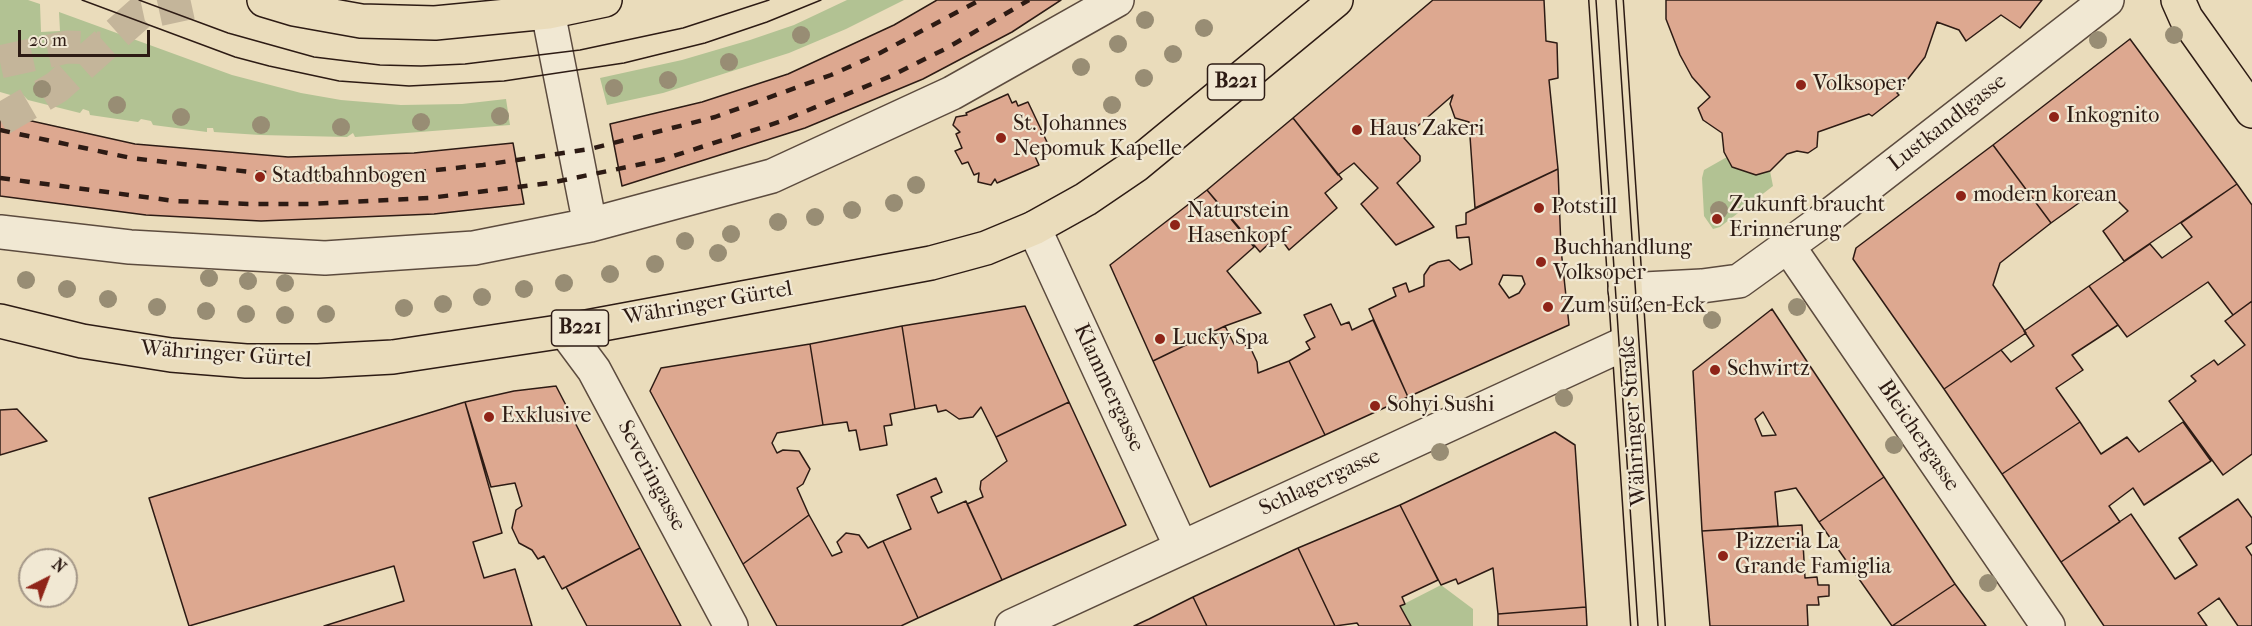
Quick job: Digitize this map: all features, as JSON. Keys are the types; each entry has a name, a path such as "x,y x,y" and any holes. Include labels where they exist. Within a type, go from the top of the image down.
{"main road":[{"path":"264,0 294,9 361,21 435,22 548,12 605,0"},
{"name":"Währinger Gürtel","path":"0,321 104,345 171,355 246,361 318,361 393,357 565,331 931,263 986,248 1034,228 1086,199 1136,165 1336,0"},
{"name":"Währinger Straße","path":"1606,0 1647,626"},
{"path":"2178,0 2186,18 2252,111"}],"street":[{"path":"0,232 130,247 325,258 474,248 590,225 772,176 952,93 1117,0"},
{"name":"Lustkandlgasse","path":"1625,290 1702,286 1739,281 1788,246 2107,0"},
{"path":"548,12 590,225"},
{"name":"Klammergasse","path":"1034,228 1181,547"},
{"name":"Bleichergasse","path":"1788,246 2048,626"},
{"name":"Severingasse","path":"565,331 594,370 731,626"},
{"name":"Schlagergasse","path":"1011,626 1628,342"}],"green space":[{"path":"0,0 28,0 40,4 41,32 60,31 59,12 232,75 301,93 341,100 401,105 462,104 506,99 510,125 355,137 353,133 347,137 260,135 214,132 213,128 207,128 207,132 153,125 151,121 141,119 138,122 90,115 89,111 83,109 80,113 28,100 23,95 21,98 0,92"},
{"path":"847,0 904,0 846,29 789,53 663,93 607,105 600,78 682,60 750,40 794,25"},
{"path":"1727,157 1756,175 1770,171 1773,186 1720,227 1713,229 1704,216 1702,178 1704,170"},
{"path":"1441,585 1473,609 1473,626 1411,626 1400,606"}],"building":[{"path":"937,0 1061,0 1012,32 923,79 805,128 622,186 610,124 702,102 788,74 894,25"},
{"name":"Haus Zakeri","path":"1433,0 1544,0 1546,41 1557,43 1558,78 1549,80 1558,169 1475,208 1469,122 1455,118 1450,104 1453,95 1404,138 1420,156 1420,161 1397,183 1434,227 1396,245 1361,204 1378,188 1354,163 1338,175 1293,118"},
{"name":"Volksoper","path":"1666,0 2042,0 2020,28 2001,15 1966,41 1959,30 1937,22 1925,57 1897,93 1899,95 1872,116 1869,114 1818,132 1817,147 1808,153 1797,151 1787,154 1770,171 1756,175 1732,167 1724,152 1722,133 1703,120 1698,108 1710,97 1692,77 1680,55 1666,19"},
{"path":"2130,39 2237,184 2124,261 2103,231 2128,211 2116,199 2090,195 2051,223 1993,145"},
{"name":"St. Johannes Nepomuk Kapelle","path":"1008,94 1012,103 1016,101 1018,106 1028,102 1047,142 1037,147 1038,152 1034,154 1039,165 997,183 995,179 991,185 978,182 979,173 974,175 968,162 962,164 955,151 962,148 956,134 960,132 953,125 956,117 967,115 966,113"},
{"name":"Stadtbahnbogen","path":"0,114 135,144 288,157 414,153 513,143 524,204 434,214 261,221 146,215 0,196"},
{"path":"1293,118 1342,179 1325,193 1337,208 1289,250 1278,235 1260,252 1207,190"},
{"path":"1993,145 2051,223 2000,263 1993,285 2026,333 1944,389 1853,259 1856,248"},
{"path":"1558,169 1561,249 1569,325 1408,397 1369,309 1396,296 1393,288 1406,283 1409,292 1424,286 1424,275 1430,266 1438,262 1449,260 1460,270 1472,264 1469,237 1457,238 1456,226 1466,224 1466,213","holes":["1503,275 1522,276 1525,284 1519,293 1509,298 1499,284"]},
{"path":"2237,184 2252,205 2252,301 2233,315 2208,282 2127,337 2089,286 2150,244 2162,258 2192,237 2181,223"},
{"path":"1207,190 1254,247 1227,271 1261,313 1225,326 1153,361 1110,265"},
{"path":"2089,286 2118,325 2072,355 2083,370 2056,388 2080,422 2002,474 1944,389 2001,350 2011,362 2034,346 2024,331"},
{"path":"2252,301 2252,454 2223,475 2169,401 2196,381 2191,376 2214,360 2218,365 2245,345 2225,321"},
{"path":"1331,304 1341,325 1349,322 1352,330 1373,320 1408,397 1325,435 1289,361 1310,349 1306,342 1315,337 1304,315"},
{"path":"1025,306 1069,402 996,437 981,407 973,417 959,419 946,410 938,412 936,405 915,409 902,326"},
{"path":"1772,309 1884,477 1819,522 1796,488 1775,492 1778,526 1702,531 1693,371","holes":["1763,412 1776,435 1762,436 1755,419"]},
{"path":"902,326 915,409 890,414 892,425 884,426 887,445 860,450 856,430 849,431 847,422 823,425 810,344"},
{"path":"1225,326 1234,344 1241,342 1251,349 1257,362 1258,373 1289,361 1325,435 1210,487 1153,361"},
{"path":"810,344 823,425 777,433 772,443 777,453 783,450 799,451 810,469 803,484 797,488 809,515 743,564 650,391 661,368"},
{"path":"556,386 640,548 562,589 544,556 538,559 532,550 519,543 512,528 516,510 522,506 515,483 491,487 465,402 514,391"},
{"path":"465,402 502,533 473,542 484,578 515,569 532,626 324,626 404,601 394,566 189,626 149,498"},
{"path":"1069,402 1126,525 1002,580 967,504 983,497 980,489 981,481 1007,461 996,437"},
{"path":"17,409 47,441 0,455 0,410"},
{"path":"2080,422 2101,454 2127,437 2139,452 2183,422 2211,461 2144,505 2133,488 2109,506 2120,522 2061,562 2002,474"},
{"path":"1555,432 1575,445 1586,607 1498,614 1493,568 1458,584 1456,579 1441,585 1400,505"},
{"path":"1884,477 1955,584 1892,626 1819,522"},
{"path":"936,478 942,492 931,497 938,513 966,501 1002,580 918,618 883,541 911,529 897,495"},
{"path":"2238,499 2252,518 2252,543 2246,547 2252,556 2252,626 2238,626 2219,598 2198,613 2207,626 2104,626 2061,562 2131,514 2175,579 2197,565 2179,538"},
{"path":"1400,505 1438,580 1402,597 1405,604 1400,606 1411,626 1359,626 1357,623 1335,626 1298,548"},
{"path":"809,515 832,556 842,552 837,542 846,533 859,535 868,548 883,541 918,618 901,626 777,626 743,564"},
{"path":"1802,525 1805,578 1817,577 1818,585 1829,585 1829,596 1818,597 1819,605 1807,605 1808,626 1710,626 1702,531"},
{"path":"640,548 681,626 587,626 566,587"},
{"path":"1298,548 1335,626 1207,626 1193,597"},
{"path":"1955,584 1986,626 1892,626"},
{"path":"1193,597 1207,626 1134,626 1149,619"},
{"path":"1586,607 1587,626 1498,626 1498,614"}],"tunnel":[{"path":"0,120 57,87 139,14 203,0"},
{"path":"0,62 67,47 100,48"}],"tram line":[{"path":"82,0 235,57 269,66 339,81 409,86 504,81 624,63 705,43 767,22 821,0"},
{"path":"139,0 228,33 314,57 380,65 421,66 465,64 580,50 683,28 769,0"},
{"path":"1596,0 1638,626"},
{"path":"1616,0 1658,626"}],"railway":[{"path":"0,130 131,158 250,172 304,175 418,172 483,165 590,149 715,117 831,75 880,53 980,0"},
{"path":"0,178 175,201 248,204 310,204 429,198 550,183 661,160 782,121 891,76 947,48 1029,0"}],"place":[{"name":"Volksoper","path":"1801,85"},
{"name":"Inkognito","path":"2054,117"},
{"name":"Haus Zakeri","path":"1357,130"},
{"name":"St. Johannes Nepomuk Kapelle","path":"1001,138"},
{"name":"Stadtbahnbogen","path":"260,177"},
{"name":"modern korean","path":"1961,196"},
{"name":"Potstill","path":"1539,208"},
{"name":"Zukunft braucht Erinnerung","path":"1717,219"},
{"name":"Naturstein Hasenkopf","path":"1175,225"},
{"name":"Buchhandlung Volksoper","path":"1541,262"},
{"name":"Zum süßen Eck","path":"1548,307"},
{"name":"Lucky Spa","path":"1160,339"},
{"name":"Schwirtz","path":"1715,370"},
{"name":"Sohyi Sushi","path":"1375,406"},
{"name":"Exklusive","path":"489,417"},
{"name":"Pizzeria La Grande Famiglia","path":"1723,556"}]}
